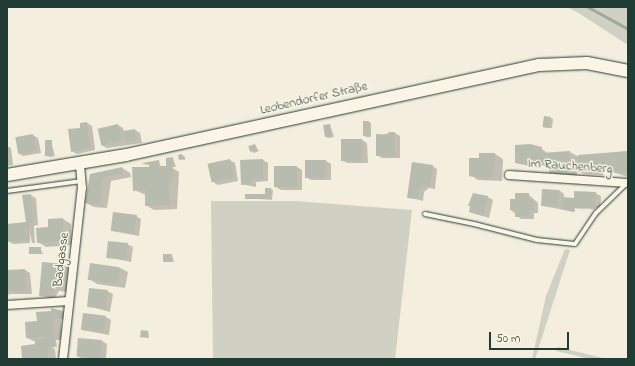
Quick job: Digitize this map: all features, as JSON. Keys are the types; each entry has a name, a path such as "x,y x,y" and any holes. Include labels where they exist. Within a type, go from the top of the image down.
{"main road":[{"name":"Leobendorfer Straße","path":"7,175 80,164 539,65 587,63 628,71"}],"street":[{"name":"Badgasse","path":"63,359 82,180 80,164"},
{"name":"Im Rauchenberg","path":"509,175 628,183"},
{"path":"7,305 69,301"}],"lane":[{"path":"7,192 82,180"},
{"path":"425,214 474,224 524,238 575,244 596,213 628,183"}],"shaded area":[{"path":"567,7 628,7 628,45 580,14"},
{"path":"211,201 295,201 412,210 395,359 213,359"},
{"path":"565,249 570,250 535,359 532,359 546,296"},
{"path":"558,347 607,359 590,359 556,351"}],"building":[{"path":"544,116 551,117 549,128 542,127"},
{"path":"363,121 369,121 369,136 363,136"},
{"path":"87,122 90,148 71,152 68,129 80,128 80,123"},
{"path":"118,124 122,141 101,145 98,129"},
{"path":"330,124 332,136 325,137 323,125"},
{"path":"135,129 137,140 125,142 123,131"},
{"path":"389,132 395,132 395,156 376,156 376,134 386,135"},
{"path":"33,134 36,151 18,154 15,137"},
{"path":"341,139 362,139 362,161 341,161"},
{"path":"45,140 52,140 52,156 45,156"},
{"path":"255,144 257,150 250,152 248,146"},
{"path":"530,144 542,147 542,153 570,151 569,172 549,173 550,165 541,165 541,162 531,165 515,163 515,145"},
{"path":"628,151 628,173 615,173 615,169 606,168 598,168 598,172 578,172 578,155"},
{"path":"479,153 495,153 494,177 486,179 469,176 469,158 479,158"},
{"path":"182,154 184,159 179,160 178,155"},
{"path":"173,157 172,182 169,182 170,205 145,206 145,190 133,191 132,167 149,167 149,164 142,163 159,160 159,166 166,166 166,158"},
{"path":"230,159 234,178 211,182 208,164"},
{"path":"263,159 263,179 251,179 251,184 241,185 240,160"},
{"path":"305,160 326,160 326,178 305,178"},
{"path":"412,162 433,165 430,187 423,186 419,189 417,199 407,198"},
{"path":"274,166 297,166 297,187 274,187"},
{"path":"122,167 123,173 103,177 100,204 85,203 90,174"},
{"path":"265,188 271,188 270,199 245,199 245,194 265,194"},
{"path":"542,189 559,190 558,207 541,206"},
{"path":"574,191 596,192 595,209 573,208 573,212 562,209 562,197 574,198"},
{"path":"473,193 488,196 483,216 469,212 470,206 468,206"},
{"path":"515,193 529,193 529,199 533,199 533,210 529,210 529,217 515,217 515,210 510,210 510,199 515,199"},
{"path":"31,194 33,223 29,223 30,240 7,242 7,224 26,222 22,195"},
{"path":"113,212 137,215 135,234 111,231"},
{"path":"63,218 64,241 37,243 36,228 48,227 48,219"},
{"path":"108,241 128,243 126,260 106,258"},
{"path":"29,247 41,247 41,253 29,254"},
{"path":"163,254 172,254 172,262 163,262"},
{"path":"42,262 64,264 62,288 54,287 54,292 48,296 39,296"},
{"path":"90,263 120,267 117,284 88,280"},
{"path":"25,269 27,292 7,291 7,270"},
{"path":"89,288 108,290 106,309 87,307"},
{"path":"51,308 63,311 62,319 53,318 55,346 48,347 48,359 22,359 21,346 35,344 35,340 43,339 43,337 26,338 25,322 37,321 36,312 51,311"},
{"path":"83,313 106,316 104,333 81,330"},
{"path":"141,330 148,331 149,338 140,337"},
{"path":"78,338 102,340 100,358 76,356"}],"waterway":[{"path":"588,7 628,29"}]}
